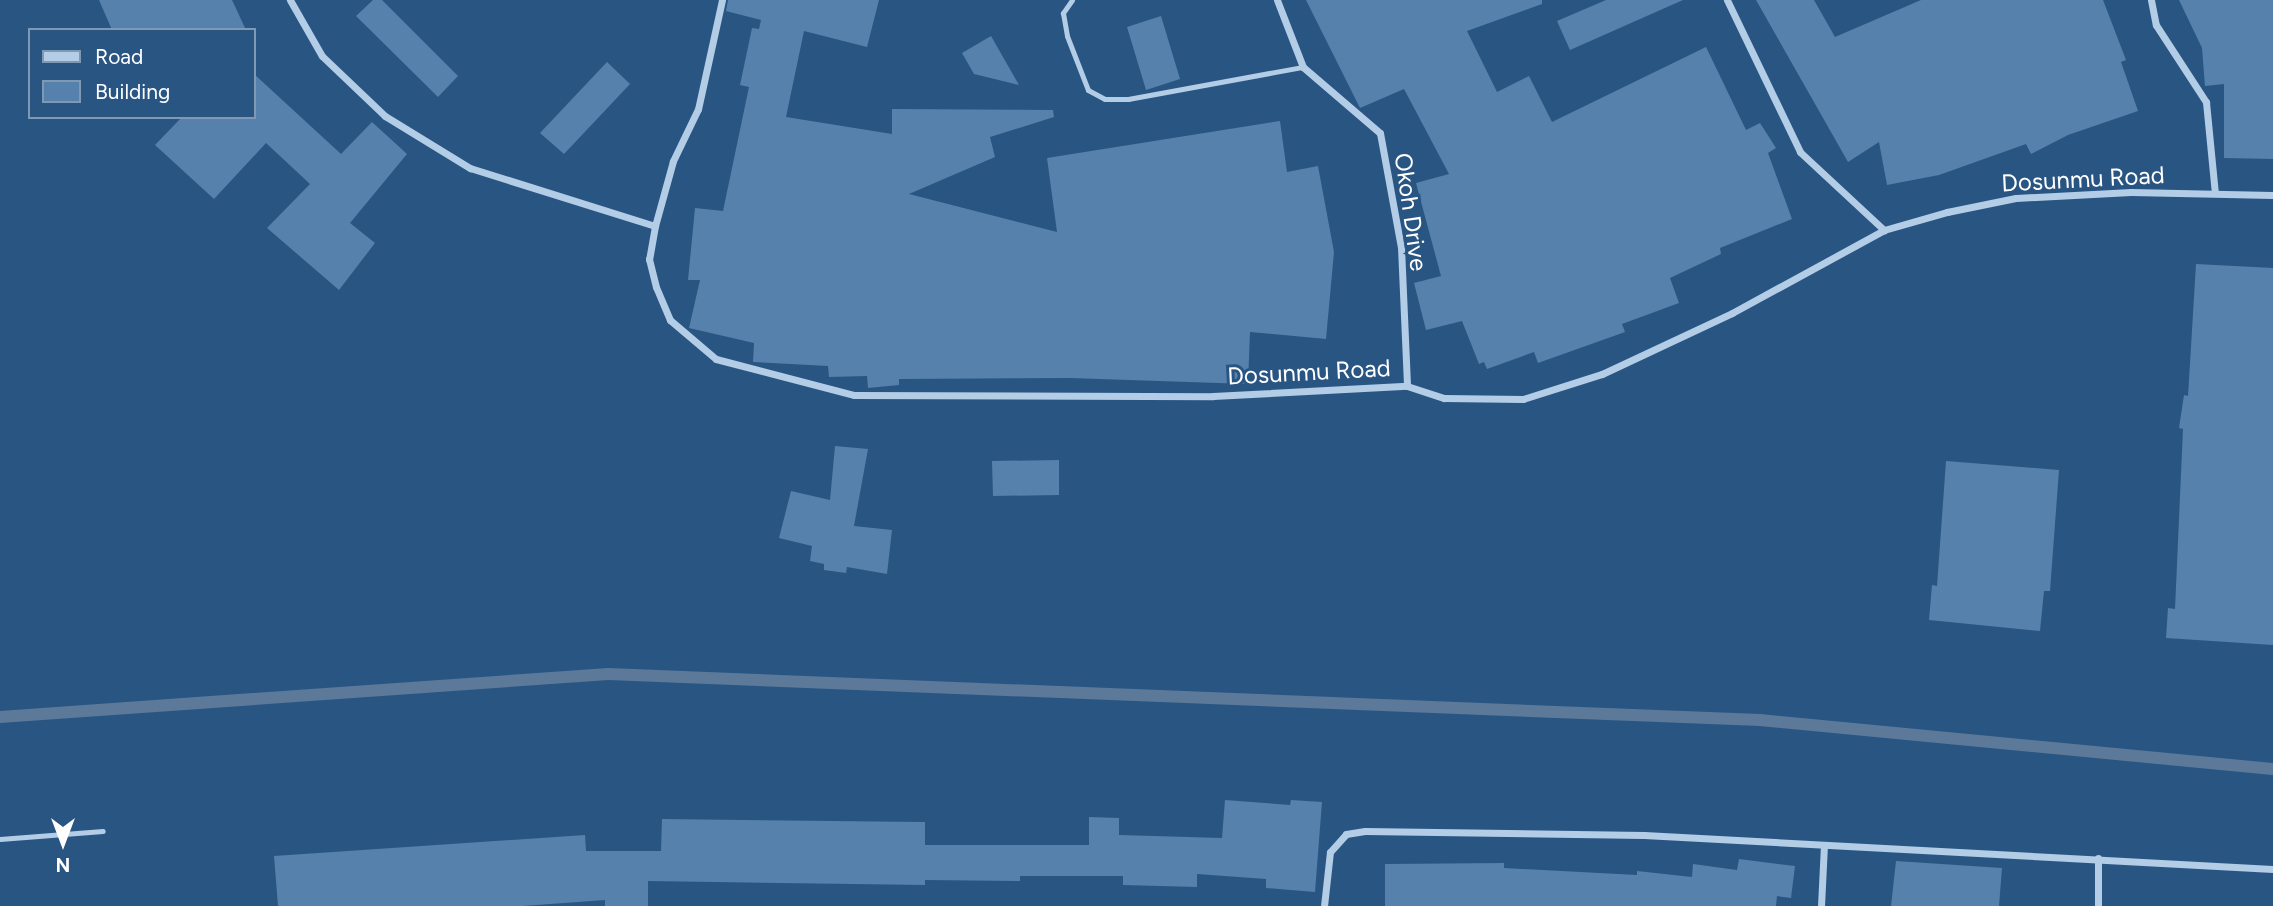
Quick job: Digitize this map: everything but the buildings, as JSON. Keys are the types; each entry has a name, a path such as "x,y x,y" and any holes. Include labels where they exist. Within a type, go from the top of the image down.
{"street":[{"path":"290,0 322,56 385,116 470,168 654,226"},
{"name":"Dosunmu Road","path":"722,0 698,109 673,161 654,226 649,259 656,287 670,320 690,340 716,359 854,395 1213,396 1407,386 1444,398 1523,398 1591,378 1732,313 1884,230 2016,198 2216,193 2273,195"},
{"name":"Okoh Drive","path":"1277,0 1303,67 1380,133 1401,247 1407,386"},
{"path":"1727,0 1800,152 1884,230"},
{"path":"2151,0 2156,25 2206,102 2216,193"},
{"path":"1324,906 1330,852 1346,834 1365,831 1506,830 2273,869"},
{"path":"1821,906 1824,845"},
{"path":"2098,858 2098,906"}],"lane":[{"path":"1072,0 1063,13 1067,36 1088,90 1105,99 1128,99 1303,67"},
{"path":"0,839 103,831"}],"waterway":[{"path":"0,717 608,674 1760,720 2273,769"}]}
